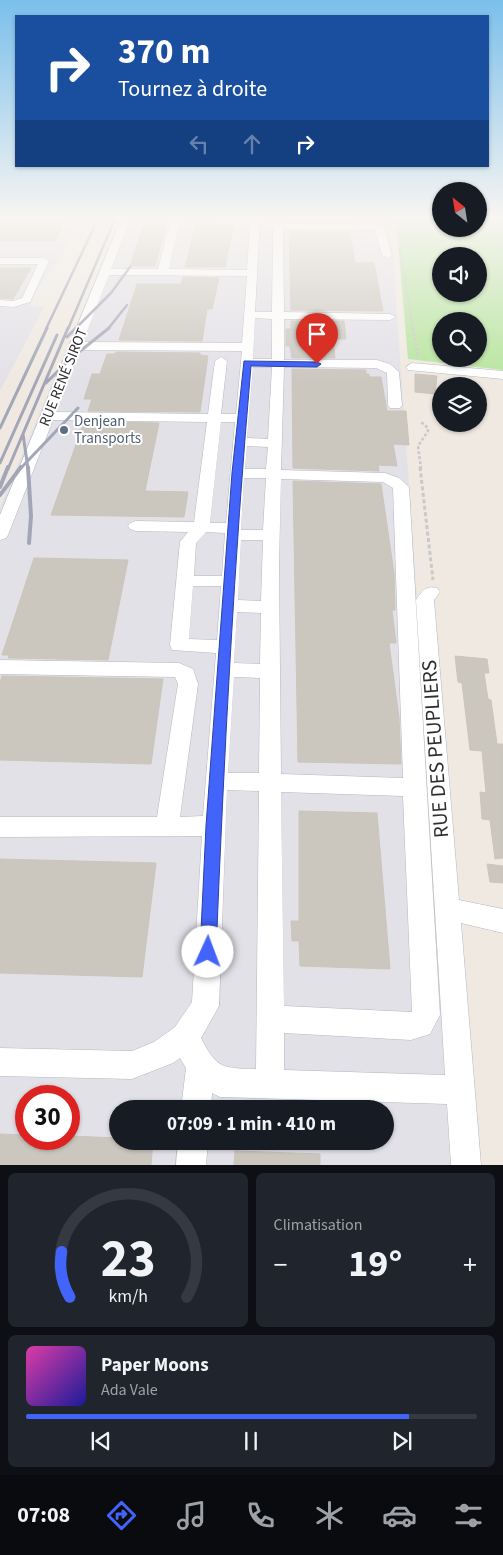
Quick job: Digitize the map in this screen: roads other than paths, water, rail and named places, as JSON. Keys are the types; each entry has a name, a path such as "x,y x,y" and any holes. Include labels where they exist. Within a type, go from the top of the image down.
{"street":[{"path":"0,303 14,304 26,300 38,273"},
{"name":"RUE RENÉ SIROT","path":"0,535 104,273"},
{"path":"0,1062 132,1065 163,1053 185,1037 205,1006 214,826 237,473 250,314 261,273"},
{"path":"266,273 277,315 278,364 270,607 270,1084"},
{"path":"250,314 390,317"},
{"path":"75,346 248,355 278,364 376,364 386,367 393,372 395,405"},
{"path":"221,361 201,528 188,542 179,645 226,646"},
{"path":"415,366 503,375"},
{"path":"47,416 242,418"},
{"path":"240,442 275,443"},
{"path":"237,473 385,478 394,481 401,487 426,1015 420,1024 411,1026 270,1020"},
{"path":"136,526 201,528 271,535"},
{"path":"186,581 230,581"},
{"name":"RUE DES PEUPLIERS","path":"431,592 425,600 466,1165"},
{"path":"228,606 270,607"},
{"path":"0,667 179,670 186,674 188,684 167,826"},
{"path":"224,670 270,671"},
{"path":"217,781 414,787"},
{"path":"0,827 214,826"},
{"path":"446,908 503,921"},
{"path":"185,1037 200,1066 220,1082 460,1090"},
{"path":"197,1100 200,1066"},
{"path":"191,1165 192,1150"}],"railway":[{"path":"46,329 72,273"},
{"path":"68,329 92,273"},
{"path":"67,337 111,293 125,273"},
{"path":"108,328 127,305"},
{"path":"0,428 47,328"},
{"path":"8,469 68,328"},
{"path":"46,383 69,360 108,328"},
{"path":"0,463 57,335"},
{"path":"27,462 78,408"},
{"path":"23,434 27,462"},
{"path":"20,469 27,462"},
{"path":"27,462 28,469"},
{"path":"0,487 8,467"},
{"path":"0,495 21,467"},
{"path":"28,467 31,516 29,543"}],"place":[{"name":"Denjean Transports","path":"64,430"}]}
